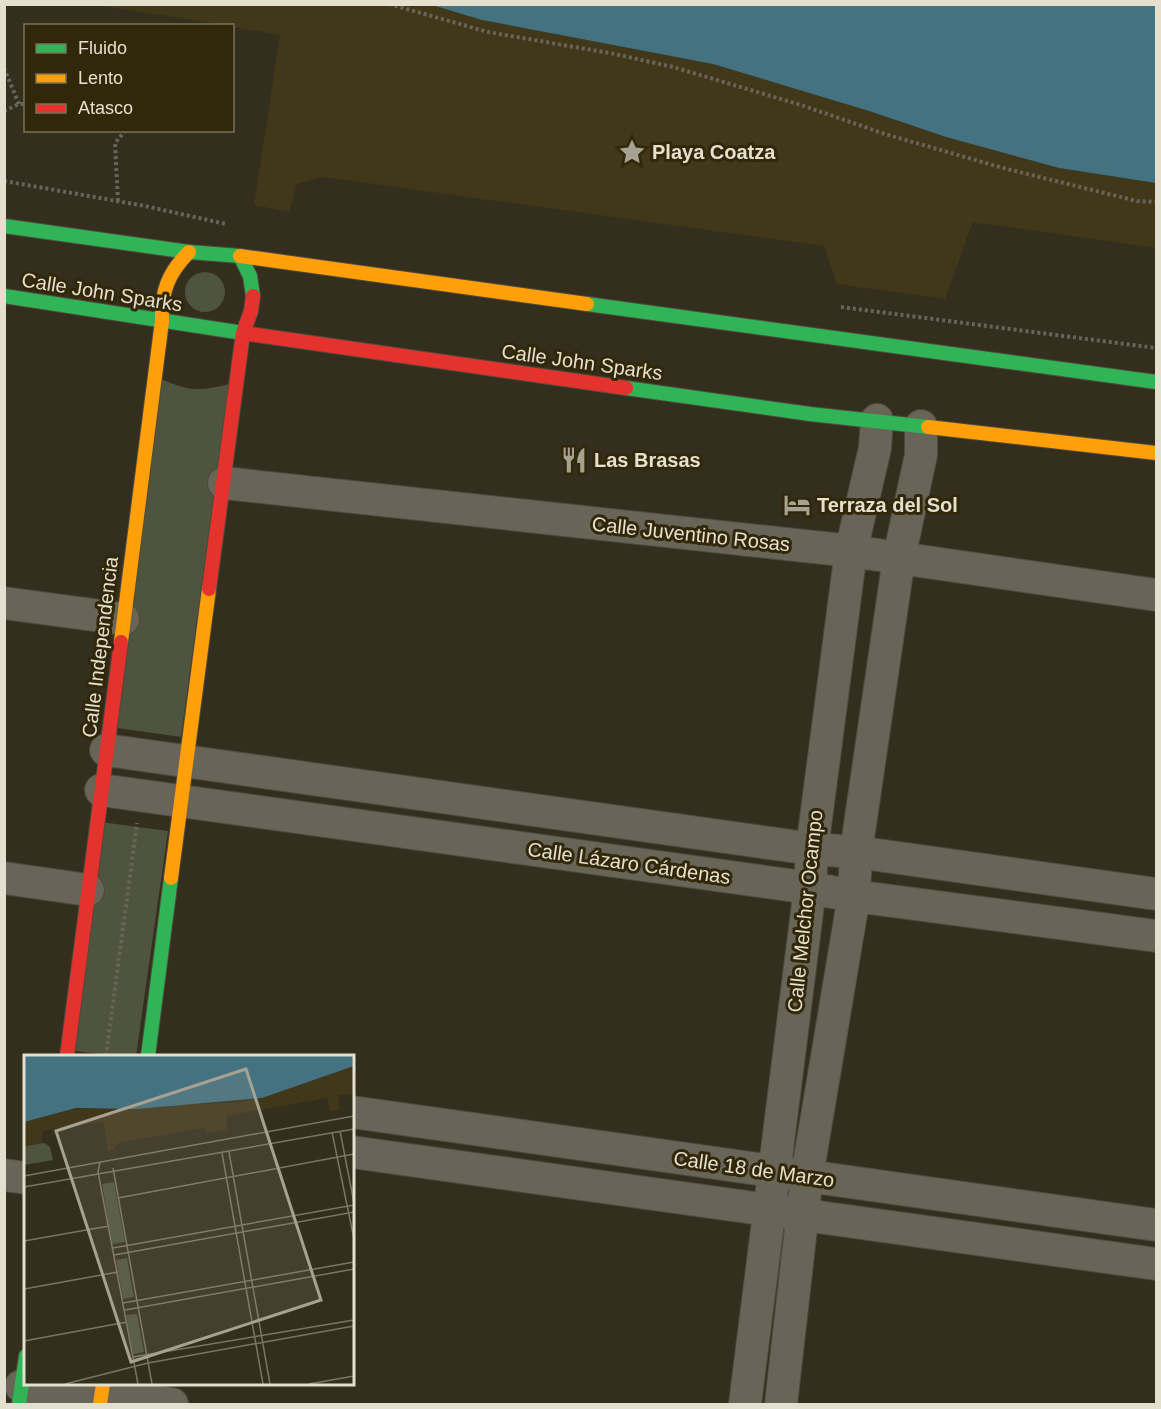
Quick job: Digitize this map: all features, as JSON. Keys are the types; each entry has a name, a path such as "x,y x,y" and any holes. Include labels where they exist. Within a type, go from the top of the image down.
{"main road":[{"path":"4,226 189,252 240,256 1156,382"},
{"name":"Calle Independencia","path":"67,1055 162,321 161,302 165,282 175,266 189,252"},
{"path":"148,1055 243,333 251,311 254,292 251,274 240,256"},
{"name":"Calle John Sparks","path":"4,296 243,333 810,414 1156,453"}],"street":[{"name":"Calle Melchor Ocampo","path":"744,1404 851,551 875,448 877,420"},
{"name":"Calle Melchor Ocampo","path":"781,1404 807,1176 854,896 856,852 899,558 921,455 921,426"},
{"name":"Calle Juventino Rosas","path":"224,483 851,551 1156,595"},
{"path":"4,603 123,619"},
{"name":"Calle Lázaro Cárdenas","path":"106,750 812,849 856,852 1156,894"},
{"name":"Calle Lázaro Cárdenas","path":"101,790 1156,936"},
{"path":"4,878 88,890"},
{"name":"Calle 18 de Marzo","path":"354,1112 1144,1224"},
{"name":"Calle 18 de Marzo","path":"354,1152 1142,1262"},
{"path":"4,1175 24,1178"},
{"path":"1142,1262 1144,1224"},
{"path":"36,1385 72,1393 101,1394 172,1404"}],"path":[{"path":"388,4 488,32 615,54 673,67 801,105 885,134 1003,168 1137,201 1156,202"},
{"path":"4,68 19,104"},
{"path":"4,111 24,104"},
{"path":"118,201 115,143 124,132"},
{"path":"4,181 118,201 236,226"},
{"path":"106,1055 140,795"}],"green space":[{"path":"205,272 219,278 225,292 219,306 205,312 191,306 185,292 191,278"},
{"path":"159,378 193,389 229,384 181,737 110,727"},
{"path":"101,822 168,831 136,1055 106,1055 69,1050"}],"sand":[{"name":"Playa Coatza","path":"95,5 432,5 482,20 713,64 946,137 1059,168 1156,183 1156,248 973,222 945,299 837,284 824,246 323,177 297,184 289,212 254,205 280,35 234,27 234,24 219,24"}],"water":[{"path":"432,5 1156,5 1156,183 1059,168 946,137 713,64 482,20"}],"traffic: fast":[{"path":"4,226 189,252 240,256 250,276 253,296"},
{"path":"4,296 243,333"},
{"path":"587,304 1156,382"},
{"path":"626,388 810,414 928,427"},
{"path":"148,1055 171,878"},
{"path":"19,1404 24,1370"}],"traffic: slow":[{"path":"121,642 163,301 171,275 189,252"},
{"path":"240,256 587,304"},
{"path":"928,427 1156,453"},
{"path":"171,878 209,589"},
{"path":"100,1404 103,1385"}],"traffic: jam":[{"path":"209,589 243,333 251,311 253,296"},
{"path":"243,333 626,388"},
{"path":"67,1055 121,642"}],"place":[{"name":"Playa Coatza","path":"632,152"},
{"name":"Las Brasas","path":"574,460"},
{"name":"Terraza del Sol","path":"797,505"}]}
